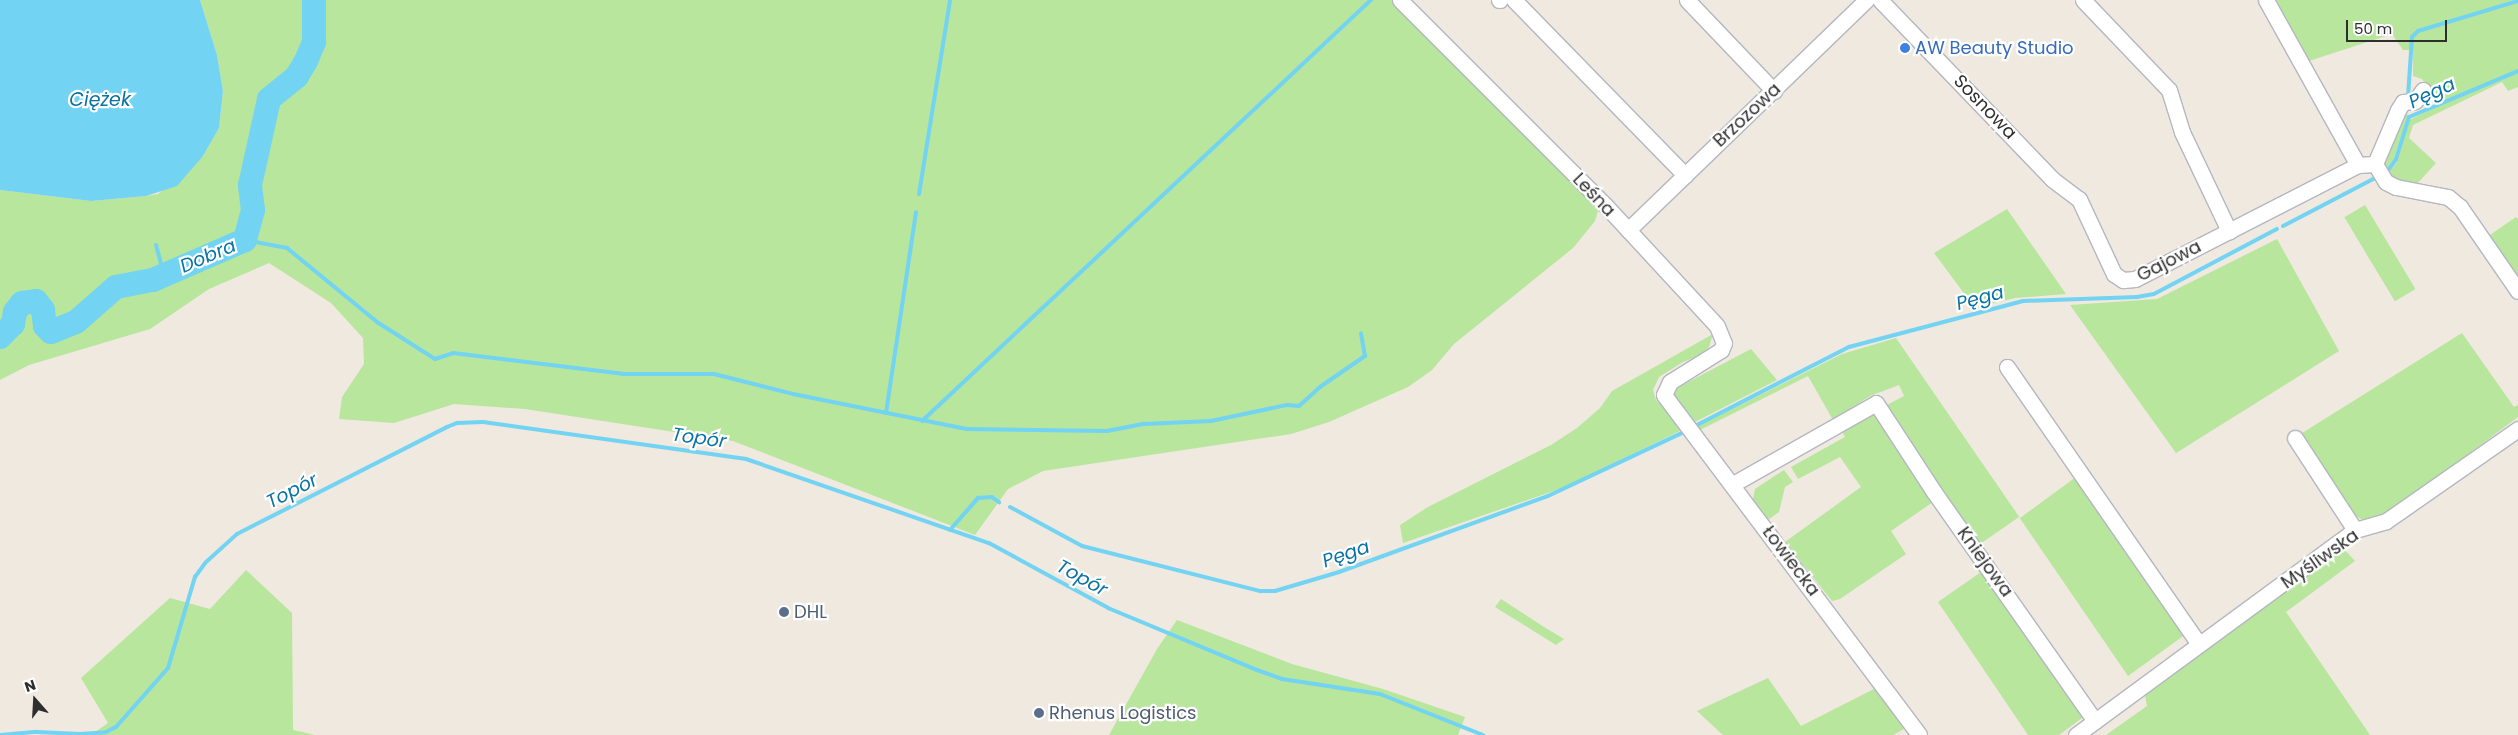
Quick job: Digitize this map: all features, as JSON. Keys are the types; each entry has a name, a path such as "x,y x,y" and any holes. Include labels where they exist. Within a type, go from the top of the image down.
{"street":[{"name":"Leśna","path":"1400,0 1628,230 1717,326 1723,338 1721,350 1715,356 1676,378 1664,389"},
{"path":"1514,0 1685,175"},
{"path":"1687,0 1774,91"},
{"name":"Brzozowa","path":"1628,230 1774,91 1866,0"},
{"name":"Sosnowa","path":"1880,0 2052,179 2071,190"},
{"path":"2083,0 2168,88 2181,122 2182,132 2229,231"},
{"path":"2266,0 2304,64 2358,165"},
{"path":"2413,98 2379,171 2396,188 2448,197 2460,207 2518,291"},
{"name":"Gajowa","path":"2071,190 2079,199 2114,274 2123,280 2135,280 2358,165 2379,171"},
{"path":"2007,366 2198,644"},
{"name":"Łowiecka","path":"1664,389 1667,400 1733,484 1919,735"},
{"name":"Kniejowa","path":"1733,484 1876,403 1934,492 2095,721"},
{"name":"Myśliwska","path":"2076,735 2355,530 2386,521 2518,429"},
{"path":"2295,438 2355,530"}],"green space":[{"path":"200,0 1393,0 1599,208 1595,221 1573,248 1454,344 1432,370 1408,387 1329,422 1291,434 1043,471 1008,489 975,535 733,441 525,409 454,404 394,423 339,419 342,397 364,364 363,338 331,303 269,263 209,289 150,329 29,365 0,380 0,190 91,201 158,194 203,156 219,128 223,91 217,55"},
{"path":"2272,0 2518,0 2518,87 2508,91 2502,82 2413,125 2409,138 2436,163 2416,185 2395,182 2387,175 2397,162 2409,120 2440,105 2422,79 2413,76 2413,50 2403,50 2392,34 2309,61"},
{"path":"2406,110 2408,116 2394,158 2385,171 2383,157 2392,145 2401,112"},
{"path":"2365,205 2415,289 2395,301 2344,217"},
{"path":"2007,209 2066,294 2015,298 1975,308 1934,253"},
{"path":"2516,217 2518,219 2518,281 2487,237"},
{"path":"2277,239 2339,351 2176,453 2070,305 2157,299"},
{"path":"2462,333 2514,407 2518,405 2518,417 2393,510 2365,521 2350,513 2299,435"},
{"path":"1713,334 1707,353 1683,362 1659,377 1653,390 1656,400 1684,429 1565,487 1403,543 1400,525 1428,507 1551,445 1577,428 1600,408 1612,391"},
{"path":"1896,338 2020,518 2076,477 2186,634 2128,676 2019,517 1980,544 2093,710 2059,735 2028,735 1938,602 1981,572 1933,502 1891,531 1906,554 1840,599 1832,601 1785,542 1861,487 1840,457 1798,479 1791,467 1845,437 1841,429 1904,396 1899,385 1870,396 1833,420 1808,376 1700,430 1698,426 1842,354"},
{"path":"1751,349 1777,380 1693,423 1675,400 1675,389"},
{"path":"1784,470 1793,482 1785,487 1779,512 1768,520 1753,499 1755,489"},
{"path":"2343,548 2355,561 2286,612 2370,735 2106,735 2147,706 2145,695"},
{"path":"246,570 292,613 293,730 315,735 91,735 108,723 81,678 170,598 210,609"},
{"path":"1501,599 1564,639 1556,645 1495,607"},
{"path":"1177,620 1292,664 1383,689 1465,717 1458,735 1109,735 1157,649"},
{"path":"1768,678 1801,726 1876,688 1904,729 1893,735 1723,735 1697,711"}],"water":[{"name":"Ciężek","path":"0,0 200,0 217,55 223,91 219,128 203,156 177,186 146,196 91,201 0,190"}],"waterway":[{"name":"Dobra","path":"0,337 13,324 15,312 22,303 36,301 43,310 45,326 51,332 76,322 116,287 153,280 245,240 253,210 250,185 269,99 297,76 306,61 314,42 314,0"},
{"path":"919,194 950,0"},
{"path":"922,421 1371,0"},
{"path":"2408,97 2412,37 2418,31 2518,1"},
{"name":"Pęga","path":"2386,173 2396,159 2409,117 2518,71"},
{"name":"Pęga","path":"2283,226 2377,177"},
{"path":"886,413 916,212"},
{"name":"Pęga","path":"1695,426 1849,347 2023,301 2137,297 2154,294 2277,229"},
{"path":"245,240 287,248 377,322 435,359 453,353 623,374 714,374 793,394 967,429 1107,431 1144,424 1211,421 1287,405 1299,406 1320,387 1365,356 1361,333"},
{"path":"156,245 164,275"},
{"name":"Topór","path":"0,735 37,732 80,734 106,732 116,727 168,668 195,577 205,563 237,534 447,427 457,423 483,422 746,459 989,543 1108,608 1257,670 1282,679 1380,694 1483,735"},
{"name":"Pęga","path":"1010,507 1082,546 1260,591 1275,591 1339,572 1548,496 1684,432"},
{"name":"Pęga","path":"950,530 978,498 992,497 999,502"}],"place":[{"name":"AW Beauty Studio","path":"1905,48"},
{"name":"DHL","path":"784,612"},
{"name":"Rhenus Logistics","path":"1039,713"}]}
